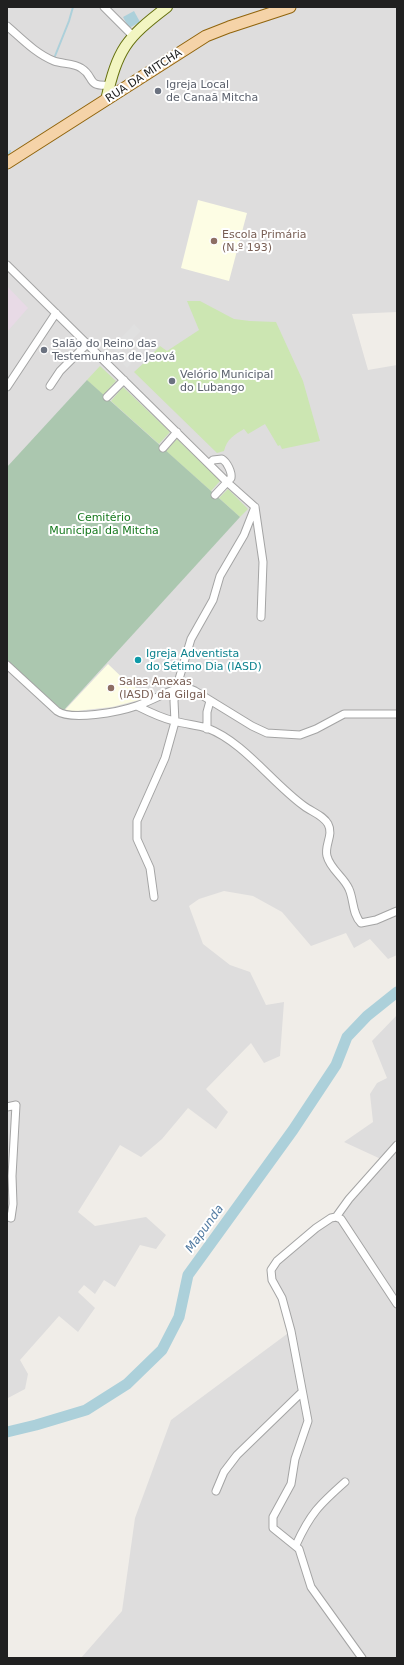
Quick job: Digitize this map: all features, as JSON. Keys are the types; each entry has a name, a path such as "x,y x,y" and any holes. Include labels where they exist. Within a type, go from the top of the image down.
{"main road":[{"path":"106,100 116,63 123,48 132,35 167,7"},
{"name":"RUA DA MITCHA","path":"8,162 206,36 242,22 290,7"}],"street":[{"path":"104,7 132,35"},
{"path":"7,26 44,56 81,68 91,81 98,86 110,85"},
{"path":"7,265 227,482 255,507 263,562 261,617"},
{"path":"7,387 56,313"},
{"path":"50,386 60,371 87,344"},
{"path":"107,397 124,380"},
{"path":"163,448 177,432"},
{"path":"209,464 218,458 225,460 232,475 215,495"},
{"path":"154,897 150,868 137,839 137,822 165,758 175,722 174,701 177,686 191,639 213,600 220,576 244,535 255,507"},
{"path":"7,665 62,715 71,716 119,711 138,706 177,686"},
{"path":"177,686 210,701 252,726 267,733 300,735 316,729 344,714 397,714"},
{"path":"207,728 207,712 210,701"},
{"path":"138,706 175,722 207,728 240,749 299,801 323,817 331,831 326,850 327,859 349,888 352,905 361,923 376,920 397,911"},
{"path":"7,1107 16,1105 12,1176 13,1204 11,1218 7,1216"},
{"path":"362,1658 312,1586 299,1549 273,1528 273,1517 291,1484 295,1459 308,1421 291,1331 282,1298 272,1280 271,1270 277,1261 311,1233 331,1218 336,1217 349,1199 397,1144"},
{"path":"336,1217 341,1219 397,1304"},
{"path":"216,1491 224,1472 237,1455 302,1392"},
{"path":"296,1546 307,1522 320,1504 345,1482"}],"shaded area":[{"path":"7,7 397,7 397,312 352,314 368,370 397,365 397,955 388,959 370,939 354,948 346,933 311,946 282,912 253,896 224,891 199,899 189,906 203,944 230,965 250,972 266,1005 284,1002 280,1056 264,1063 251,1043 206,1089 228,1112 216,1129 188,1108 162,1139 141,1157 120,1145 78,1212 95,1226 146,1217 166,1235 156,1249 140,1245 115,1287 104,1280 95,1294 84,1285 78,1292 95,1308 78,1332 59,1316 20,1360 28,1374 25,1389 8,1398"},
{"name":"Escola Primária (N.º 193)","path":"198,200 247,213 229,281 181,268"},
{"path":"7,286 28,308 7,332"},
{"path":"134,324 141,331 118,354 112,347"},
{"path":"148,338 152,342 127,368 123,364"},
{"name":"Salas Anexas (IASD) da Gilgal","path":"108,664 130,685 141,690 143,699 112,707 67,712 65,710"},
{"path":"397,1015 397,1658 81,1658 122,1611 135,1518 171,1420 291,1331 271,1270 331,1218 383,1160 344,1142 373,1122 370,1094 377,1083 387,1078 372,1041"}],"green space":[{"path":"187,301 200,301 234,319 276,322 303,381 320,441 282,449 280,445 278,446 265,424 248,434 244,429 240,431 229,440 224,451 217,453 134,372 147,360 148,362 151,360 149,357 160,346 167,351 199,330"},
{"path":"100,366 116,381 103,395 87,380"},
{"name":"Cemitério Municipal da Mitcha","path":"87,380 240,517 63,711 7,660 7,467"},
{"path":"123,387 170,432 159,444 111,401"},
{"path":"177,439 220,481 211,491 166,451"},
{"path":"228,489 248,509 240,517 219,498"}],"water":[{"path":"134,11 140,22 129,28 123,17"}],"waterway":[{"path":"55,56 73,7"},
{"path":"7,158 10,151"},
{"name":"Mapunda","path":"7,1432 86,1410 127,1384 162,1350 179,1317 188,1275 293,1130 336,1065 347,1037 367,1016 397,992"}],"place":[{"name":"Igreja Local de Canaã Mitcha","path":"158,91"},
{"name":"Escola Primária (N.º 193)","path":"214,241"},
{"name":"Salão do Reino das Testemunhas de Jeová","path":"44,350"},
{"name":"Velório Municipal do Lubango","path":"172,381"},
{"name":"Igreja Adventista do Sétimo Dia (IASD)","path":"138,660"},
{"name":"Salas Anexas (IASD) da Gilgal","path":"111,688"}]}
